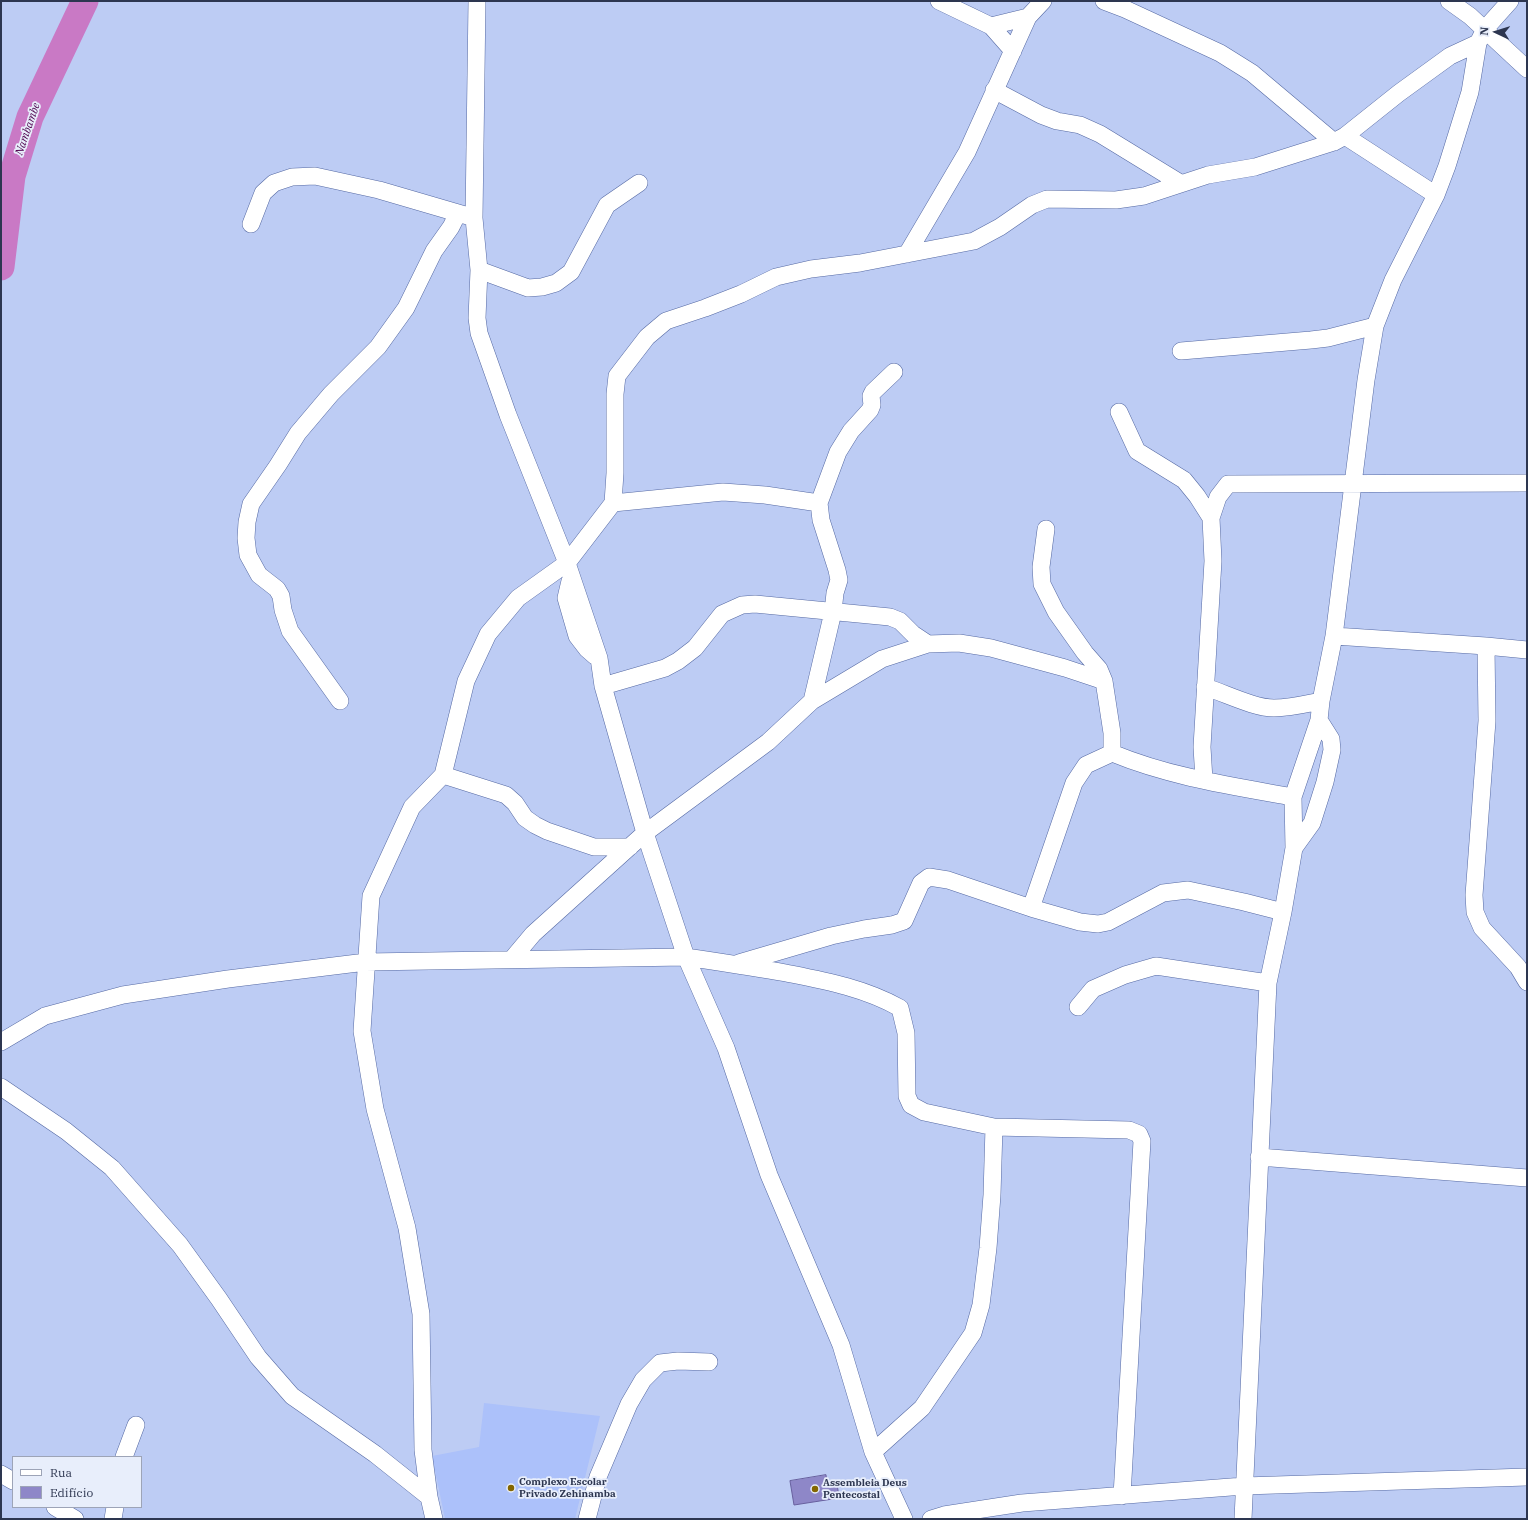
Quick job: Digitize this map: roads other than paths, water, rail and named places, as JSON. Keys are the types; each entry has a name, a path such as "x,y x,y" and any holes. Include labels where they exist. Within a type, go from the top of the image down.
{"street":[{"path":"477,1 466,216 479,270 477,318 480,333 508,415 569,569 566,598 577,636 587,649 599,658 603,686 645,833 686,957 726,1048 769,1175 841,1345 872,1452 904,1519"},
{"path":"939,1 991,26 1014,51"},
{"path":"907,254 967,152 994,90 1014,51 1028,17 1042,1"},
{"path":"1104,1 1125,9 1220,53 1252,73 1340,139 1436,194"},
{"path":"434,1519 429,1496 423,1450 422,1314 407,1228 375,1109 362,1032 371,896 412,807 444,775 466,681 488,634 518,598 569,569 613,503 615,473 615,394 617,376 647,337 666,321 741,294 776,277 810,269 860,263 974,241 1000,227 1032,204 1046,199 1116,200 1144,196 1208,175 1255,167 1340,139 1450,56 1482,36 1510,1"},
{"path":"1243,1519 1268,983 1283,912 1294,848 1293,797 1319,720 1321,701 1334,636 1375,326 1393,280 1436,194 1447,166 1470,92 1482,36 1472,9 1454,3"},
{"path":"991,26 1028,17"},
{"path":"1482,36 1527,69"},
{"path":"994,90 1041,116 1056,121 1080,125 1100,134 1180,184"},
{"path":"251,224 263,193 274,183 292,177 316,176 379,190 466,216"},
{"path":"479,270 528,288 542,287 556,283 571,272 607,205 638,183"},
{"path":"340,701 290,630 283,610 282,596 277,589 259,574 248,555 246,538 247,522 251,504 298,433 331,394 378,347 406,308 434,251 451,227 466,216"},
{"path":"1181,351 1328,338 1375,326"},
{"path":"812,701 839,580 821,520 818,503 838,452 851,431 870,410 872,405 871,396 873,392 894,372"},
{"path":"1120,412 1137,451 1184,480 1198,496 1211,518"},
{"path":"1204,780 1202,747 1213,561 1211,518 1218,497 1228,484 1527,482"},
{"path":"613,503 722,492 765,495 818,503"},
{"path":"1046,529 1041,567 1042,584 1056,612 1099,669 1104,680 1112,733 1112,753"},
{"path":"603,686 665,668 678,661 695,648 722,614 742,605 755,604 890,617 900,621 913,634 928,644"},
{"path":"1334,636 1527,650"},
{"path":"512,959 533,934 645,833 768,742 812,701 882,659 928,644 959,643 991,648 1104,680"},
{"path":"1486,646 1487,721 1474,895 1475,912 1482,928 1518,967 1527,982"},
{"path":"1205,687 1255,704 1273,708 1289,707 1321,701"},
{"path":"1294,848 1312,823 1325,782 1332,750 1331,739 1319,720"},
{"path":"1031,908 1074,783 1086,765 1112,753 1136,763 1204,780 1293,797"},
{"path":"444,775 506,795 515,803 524,818 535,825 594,847 630,847"},
{"path":"594,847 612,864"},
{"path":"735,964 831,936 892,925 904,921 921,883 929,877 948,880 1031,908 1080,922 1098,924 1108,922 1163,893 1188,890 1283,912"},
{"path":"1,1042 45,1016 123,995 228,979 366,962 686,957 735,964 834,982 880,997 900,1008 906,1033 907,1096 911,1105 924,1112 994,1127 1130,1130 1139,1134 1142,1141 1122,1496"},
{"path":"1078,1007 1093,989 1125,975 1156,966 1268,983"},
{"path":"1,1087 66,1131 112,1168 180,1245 258,1357 292,1396 375,1454 429,1496"},
{"path":"872,1452 922,1408 973,1333 981,1305 988,1248 992,1195 994,1127"},
{"path":"1259,1157 1527,1178"},
{"path":"587,1519 598,1476 629,1404 643,1380 660,1363 678,1361 709,1362"},
{"path":"124,1456 136,1425"},
{"path":"1,1474 12,1480"},
{"path":"931,1519 944,1515 1022,1503 1244,1486 1527,1477"},
{"path":"57,1508 75,1519"},
{"path":"113,1519 115,1508"}],"waterway":[{"name":"Nambambe","path":"1,267 12,176 30,117 85,1"}],"place":[{"name":"Complexo Escolar Privado Zehinamba","path":"511,1488"},
{"name":"Assembleia Deus Pentecostal","path":"815,1489"}]}
